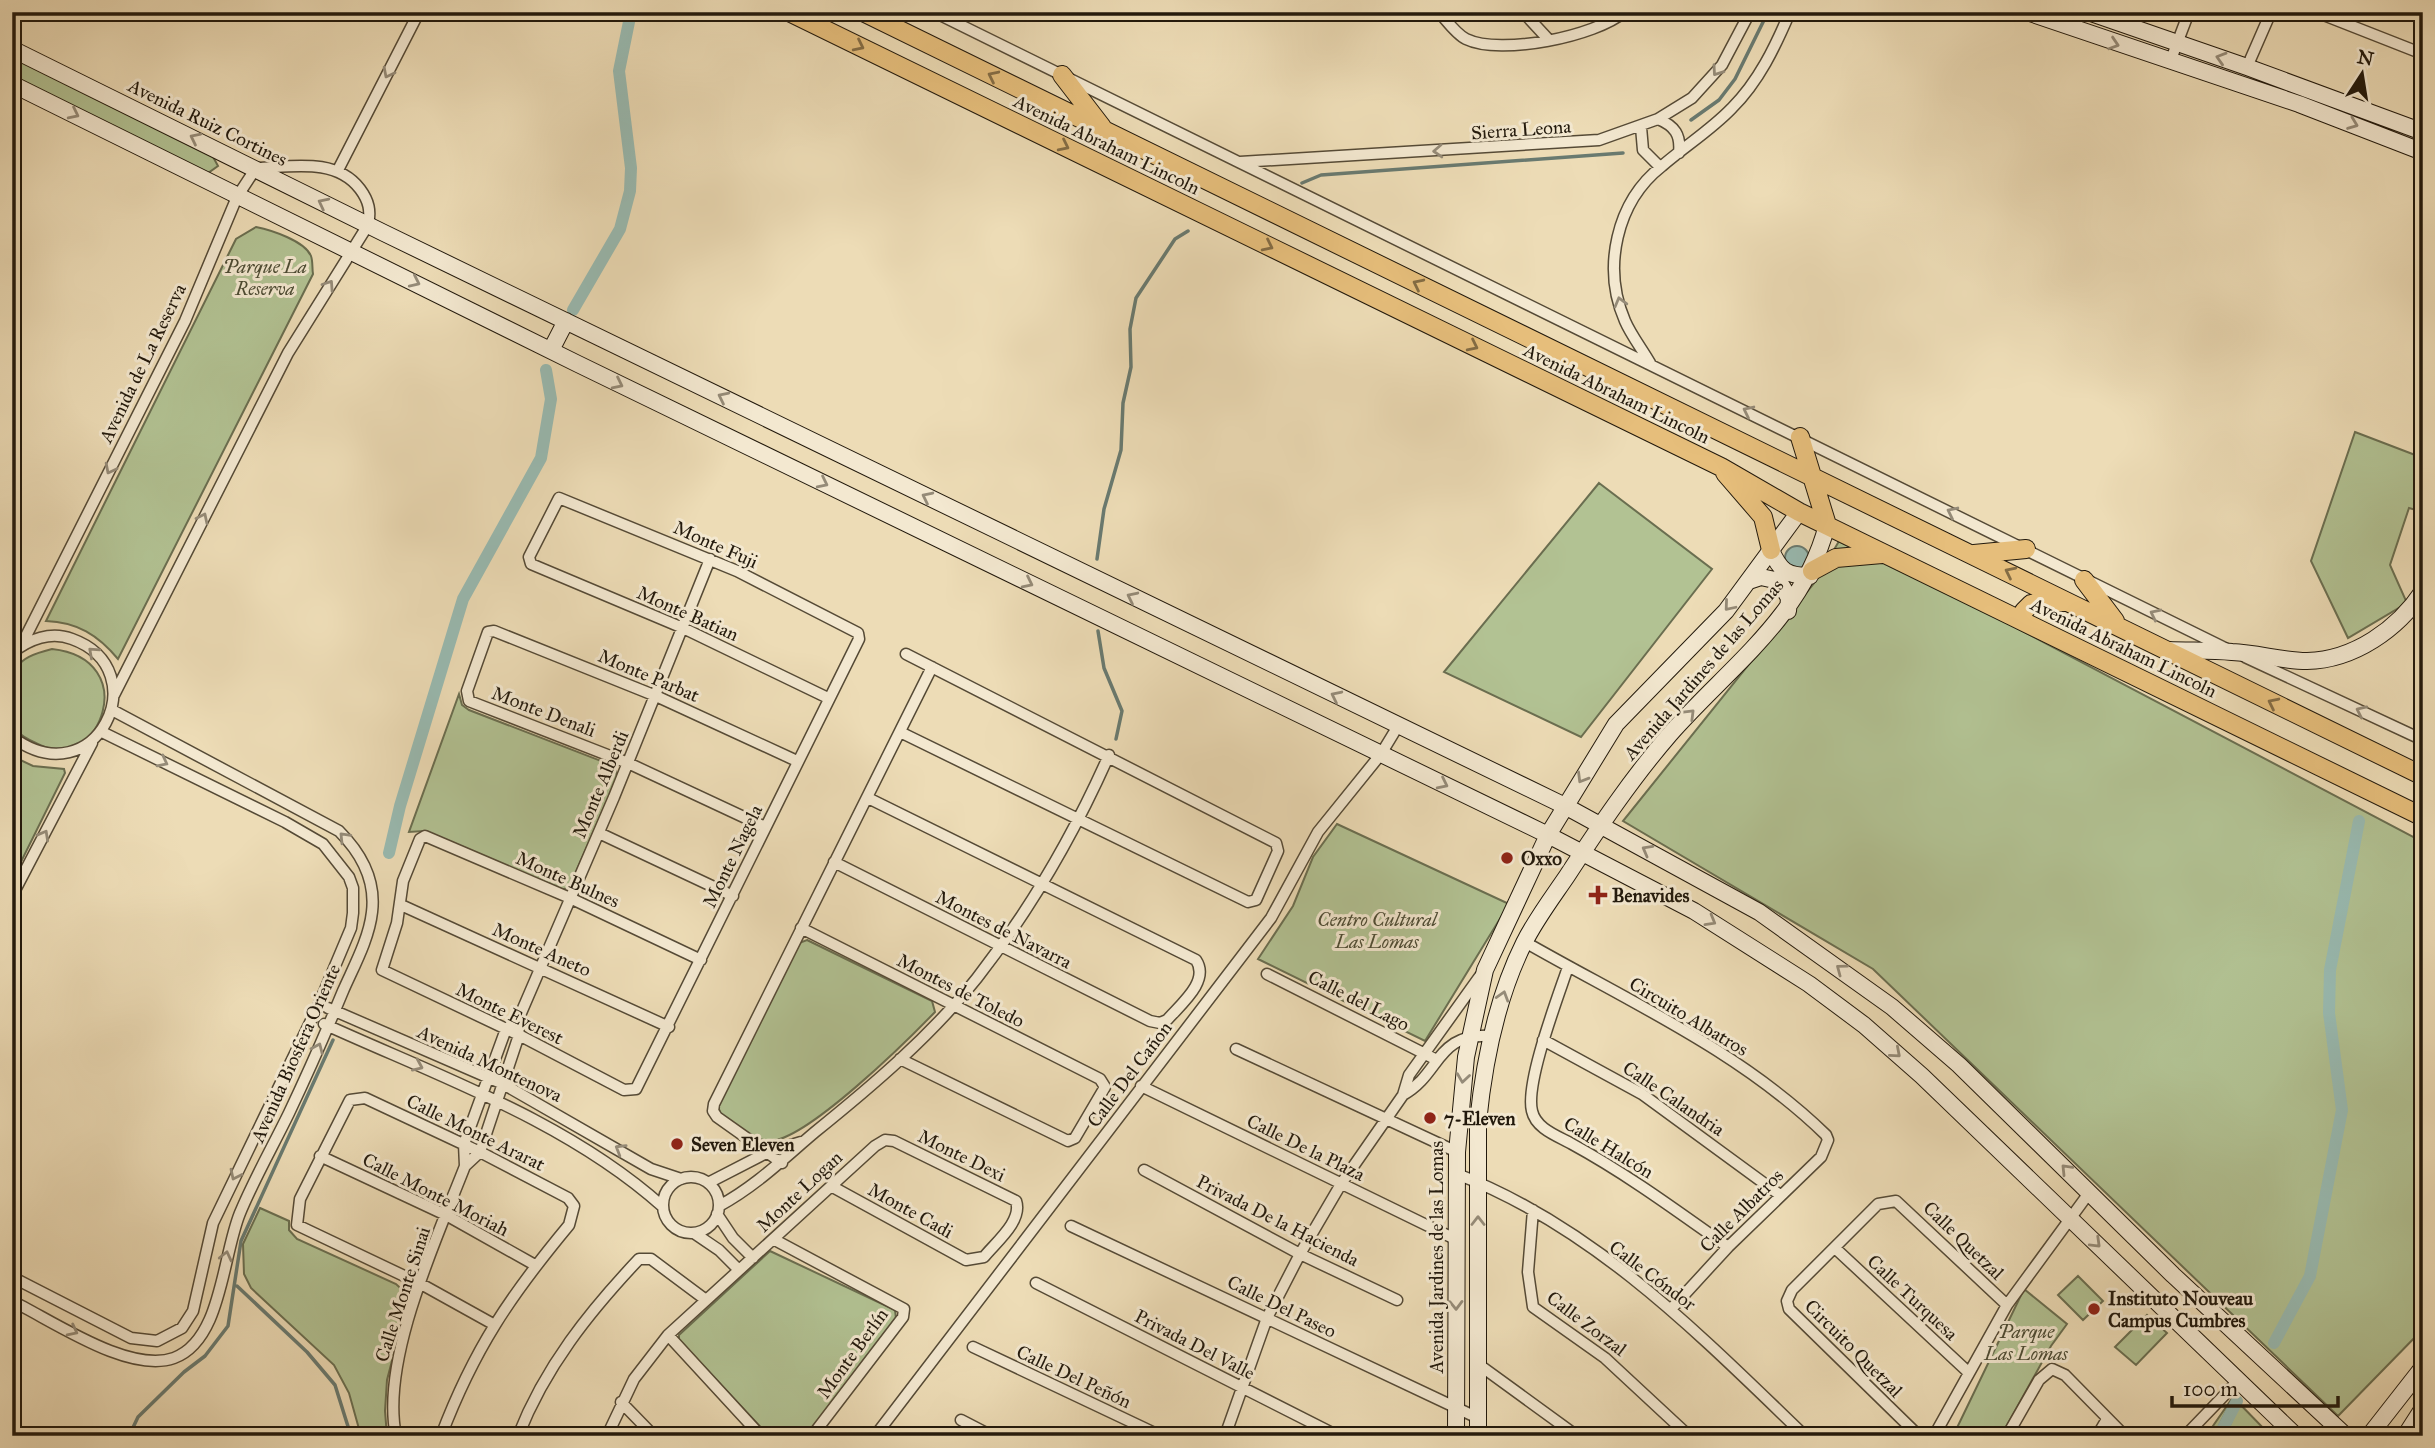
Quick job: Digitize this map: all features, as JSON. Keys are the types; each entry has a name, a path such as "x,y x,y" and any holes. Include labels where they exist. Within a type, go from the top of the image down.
{"main road":[{"path":"863,12 2423,776"},
{"path":"2027,12 2299,104 2423,152"},
{"path":"2088,12 2423,132"},
{"name":"Avenida Abraham Lincoln","path":"794,14 1721,467 1799,512 1824,516 1887,554 2423,817"},
{"name":"Avenida Ruiz Cortines","path":"12,49 384,233 1565,806 1759,912 1892,1007 1959,1065 2173,1275 2346,1436"},
{"path":"1062,75 1104,130"},
{"path":"12,84 237,197 1548,835 1694,911 1809,984 1864,1026 1922,1076 2296,1436"},
{"path":"551,350 566,321"},
{"path":"1800,437 1824,516 1875,508"},
{"path":"1721,467 1763,517 1771,550 1778,566 1784,572 1792,576 1811,573 1836,558 1887,554"},
{"name":"Avenida Jardines de las Lomas","path":"1456,1436 1457,1152 1469,1036 1485,970 1548,835 1616,723 1726,611 1799,512"},
{"name":"Avenida Jardines de las Lomas","path":"1478,1436 1477,1152 1482,1084 1503,995 1524,942 1601,825 1671,733 1787,611 1811,573 1824,516"},
{"path":"1973,554 2026,549"},
{"path":"1749,581 1761,577 1779,581 1789,598 1787,611"},
{"path":"2084,580 2117,624"},
{"path":"2166,650 2233,652 2284,660 2332,658 2371,641 2397,622 2418,612 2423,591"},
{"path":"2021,620 2026,608 2036,601 2071,602"},
{"path":"2152,1297 2173,1275"},
{"path":"2369,1436 2423,1367"},
{"path":"2404,1436 2423,1408"}],"street":[{"path":"338,170 419,12"},
{"path":"934,12 1800,437 2084,580 2423,740"},
{"path":"1439,12 1464,38 1499,45 1591,31 1616,15"},
{"path":"1523,12 1548,39"},
{"name":"Sierra Leona","path":"1237,162 1599,141 1658,120 1692,99 1710,81 1739,38 1750,12"},
{"path":"1650,363 1625,321 1616,287 1616,238 1625,213 1638,189 1660,167 1733,108 1751,87 1770,57 1790,12"},
{"path":"2170,62 2189,12"},
{"path":"2247,67 2271,12"},
{"path":"2316,12 2423,54"},
{"path":"1658,120 1669,123 1677,131 1679,153"},
{"path":"1641,127 1643,150 1660,167"},
{"path":"12,896 93,741 102,732 112,710 114,695 288,353 326,290 353,253 368,225 370,209 363,194 338,170 307,166 256,168"},
{"name":"Avenida de La Reserva","path":"17,650 185,321 237,197 256,168"},
{"name":"Monte Fuji","path":"531,564 529,557 559,498 710,559 855,631"},
{"name":"Monte Alberdi","path":"518,1020 600,833 710,559"},
{"name":"Monte Batian","path":"531,564 683,628 828,698"},
{"name":"Monte Parbat","path":"487,635 494,631 656,696 797,761"},
{"name":"Monte Nagela","path":"627,1091 639,1086 669,1027 859,639 855,631"},
{"name":"Monte Denali","path":"487,635 466,694 469,701 628,763 765,827"},
{"path":"17,650 51,636 82,643 106,665 114,695"},
{"path":"900,732 1248,902 1256,900 1278,851 1276,842 906,654"},
{"path":"782,1163 717,1117 713,1108 932,667"},
{"name":"Avenida Biosfera Oriente","path":"12,1301 135,1360 158,1361 185,1352 206,1330 213,1314 233,1231 335,1011 364,941 372,911 371,882 359,853 327,822 112,710"},
{"name":"Calle Del Cañon","path":"875,1436 1270,918 1318,832 1381,754 1398,726"},
{"name":"Avenida Biosfera Oriente","path":"12,1277 131,1338 157,1341 182,1328 193,1311 213,1223 319,1004 344,946 353,913 354,888 334,853 285,822 102,732"},
{"path":"12,737 27,748 51,755 73,751 93,741"},
{"path":"694,1233 709,1227 718,1210 782,1163 900,1059 953,1005 1000,947 1042,884 1080,818 1109,755"},
{"path":"868,798 1042,884"},
{"path":"600,833 733,896"},
{"name":"Monte Bulnes","path":"401,905 403,881 420,839 426,837 570,898 702,960"},
{"name":"Montes de Navarra","path":"834,862 1000,947 1160,1023 1167,1020 1201,978 1201,968 1196,960 1042,884"},
{"name":"Monte Everest","path":"401,905 382,966 383,973 519,1035 627,1091"},
{"name":"Monte Aneto","path":"401,905 669,1027"},
{"name":"Montes de Toledo","path":"801,928 1100,1079 1104,1084 1102,1093 1070,1141 900,1059"},
{"name":"Circuito Albatros","path":"1524,942 1702,1040 1762,1082 1826,1135"},
{"name":"Calle Halcón","path":"1568,967 1543,1040 1531,1110 1539,1123 1618,1170 1728,1247"},
{"path":"1225,1436 1240,1387 1267,1318 1300,1254 1341,1184 1403,1095 1409,1075 1485,970"},
{"name":"Calle del Lago","path":"1267,974 1435,1059"},
{"name":"Avenida Montenova","path":"319,1004 489,1077 651,1169 681,1179"},
{"name":"Avenida Montenova","path":"312,1018 497,1102 566,1139 643,1188 662,1206"},
{"path":"465,1166 464,1144 506,1029 518,1020"},
{"path":"465,1166 480,1152 519,1035 518,1020"},
{"path":"1403,1095 1415,1086 1446,1047 1469,1036 1493,1035"},
{"name":"Calle Calandria","path":"1543,1040 1642,1094 1780,1195"},
{"path":"1236,1049 1457,1152"},
{"name":"Calle De la Plaza","path":"1141,1086 1455,1239"},
{"name":"Calle Monte Ararat","path":"320,1156 347,1103 353,1098 365,1098 480,1152 568,1198 574,1211 569,1225 535,1265"},
{"name":"Calle Albatros","path":"1672,1308 1728,1247 1821,1157 1828,1140 1826,1135"},
{"name":"Monte Logan","path":"607,1436 621,1402 651,1354 668,1335 885,1140"},
{"name":"Monte Dexi","path":"885,1140 894,1141 1017,1201 1017,1217 984,1257 976,1260"},
{"path":"708,1183 768,1152 804,1142"},
{"path":"320,1156 297,1206 297,1225 421,1284 493,1324"},
{"name":"Calle Monte Moriah","path":"320,1156 446,1215 535,1265"},
{"name":"Calle Monte Sinai","path":"396,1436 392,1398 394,1379 421,1284 465,1166"},
{"name":"Privada De la Hacienda","path":"1144,1170 1300,1254 1397,1300"},
{"name":"Calle Cóndor","path":"1457,1174 1533,1210 1672,1308 1805,1436"},
{"path":"738,1270 719,1250 694,1233 672,1226 662,1206 667,1189 681,1179 695,1177 708,1183 714,1189 718,1210 733,1238 752,1258"},
{"name":"Monte Cadi","path":"831,1186 967,1260 976,1260"},
{"path":"1934,1436 1967,1371 2007,1305 2089,1193"},
{"name":"Circuito Quetzal","path":"1896,1201 1878,1204 1836,1249 1792,1290 1787,1301 1789,1309 1919,1436"},
{"name":"Calle Quetzal","path":"1896,1201 2007,1305"},
{"name":"Calle Zorzal","path":"1533,1210 1528,1272 1533,1307 1605,1358 1689,1436"},
{"name":"Calle Del Paseo","path":"1071,1226 1478,1418"},
{"name":"Monte Berlín","path":"773,1239 904,1309 903,1317 813,1436"},
{"name":"Calle Turquesa","path":"1836,1249 1967,1371"},
{"path":"518,1436 541,1385 571,1337 639,1259 650,1259 706,1300"},
{"path":"441,1436 470,1366 493,1324 535,1265"},
{"name":"Privada Del Valle","path":"1036,1283 1338,1436"},
{"path":"668,1335 761,1436"},
{"name":"Calle Del Peñón","path":"973,1347 1161,1436"},
{"path":"1478,1364 1577,1436"},
{"path":"2007,1436 2039,1380 2052,1369 2059,1370 2125,1436"},
{"path":"2185,1436 2238,1381"},
{"path":"621,1402 654,1436"},
{"path":"2097,1436 2107,1419"},
{"path":"961,1420 992,1436"},
{"path":"1560,1436 1561,1422"}],"green space":[{"path":"12,57 212,155 218,166 208,173 12,77"},
{"name":"Parque La Reserva","path":"256,227 302,246 311,256 313,274 118,659 103,643 86,631 68,624 46,621 236,239"},
{"path":"2355,432 2423,458 2423,512 2409,508 2390,565 2407,603 2348,638 2311,561"},
{"path":"1599,483 1712,569 1581,737 1444,672"},
{"path":"1842,536 2423,842 2423,1329 2338,1416 1873,969 1623,821 1815,582"},
{"path":"52,649 80,657 97,672 104,691 103,712 94,730 80,744 61,750 40,745 25,737 17,731 12,719 13,683 17,667 29,657"},
{"path":"459,694 462,705 469,710 609,764 616,770 617,778 569,888 558,890 424,831 409,832"},
{"path":"12,756 33,766 64,769 65,773 12,880"},
{"name":"Centro Cultural Las Lomas","path":"1337,824 1509,904 1425,1041 1258,959 1293,906 1313,857"},
{"path":"807,940 932,1001 935,1012 881,1065 831,1107 787,1136 764,1140 722,1118 718,1106 799,943"},
{"path":"260,1208 289,1221 289,1230 297,1239 396,1284 409,1296 387,1380 387,1436 361,1436 349,1393 334,1365 251,1288 244,1274 243,1244"},
{"path":"770,1251 895,1310 896,1319 806,1436 769,1436 679,1340 679,1335"},
{"path":"2078,1276 2103,1301 2083,1320 2058,1295"},
{"name":"Parque Las Lomas","path":"2024,1289 2067,1324 2051,1346 2001,1436 1953,1436"},
{"path":"2147,1315 2167,1333 2136,1365 2115,1347"},
{"path":"2233,1397 2271,1436 2206,1436"}],"water":[{"path":"1797,546 1808,553 1809,558 1802,569 1797,570 1786,563 1785,558 1792,547"},
{"path":"2231,1401 2238,1407 2225,1436 2214,1436"}],"waterway":[{"path":"573,310 620,229 630,191 631,168 619,71 631,12"},
{"path":"1691,120 1719,100 1735,79 1768,12"},
{"path":"1302,183 1321,175 1623,153"},
{"path":"1097,559 1104,509 1121,450 1123,403 1131,367 1130,329 1136,298 1175,239 1188,231"},
{"path":"389,853 400,806 463,599 541,458 551,399 546,370"},
{"path":"1098,631 1104,668 1122,711 1116,739"},
{"path":"2274,1343 2310,1276 2342,1110 2329,1013 2330,970 2359,821"},
{"path":"129,1436 138,1417 184,1372 205,1356 228,1326 241,1241 333,1040"},
{"path":"237,1286 307,1352 335,1385 351,1436"},
{"path":"2219,1436 2237,1401"}],"place":[{"name":"Oxxo","path":"1507,858"},
{"name":"Benavides","path":"1598,895"},
{"name":"7-Eleven","path":"1430,1118"},
{"name":"Seven Eleven","path":"677,1144"},
{"name":"Instituto Nouveau Campus Cumbres","path":"2094,1309"}]}
